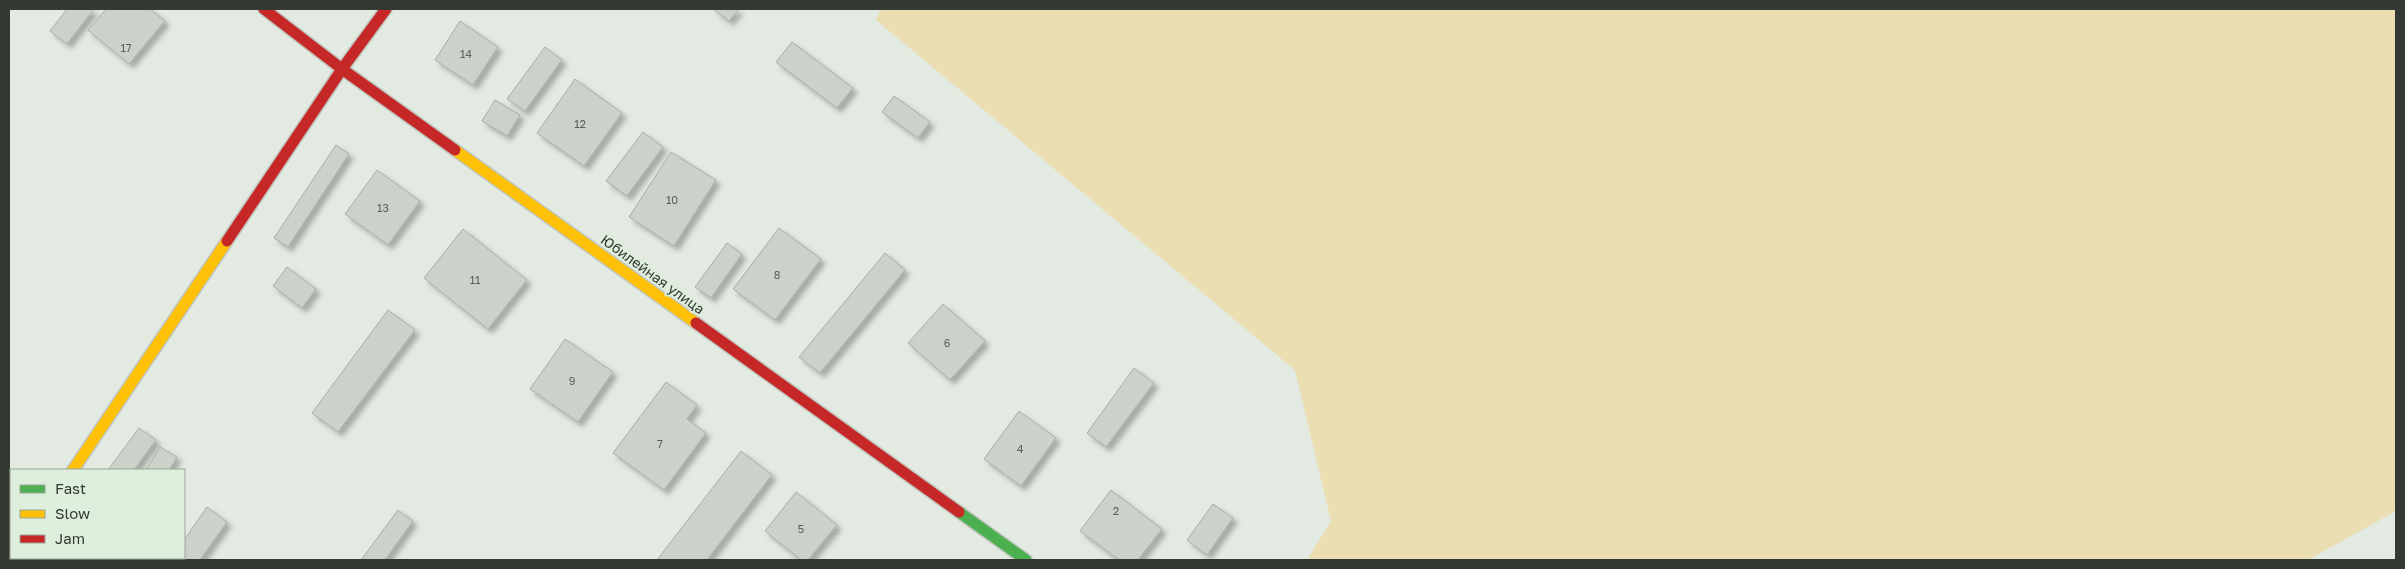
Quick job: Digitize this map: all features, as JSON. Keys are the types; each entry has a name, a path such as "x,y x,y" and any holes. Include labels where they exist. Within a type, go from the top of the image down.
{"street":[{"name":"Юбилейная улица","path":"264,9 342,69 1026,560"},
{"path":"74,469 342,69 386,9"}],"shaded area":[{"path":"881,9 2396,9 2396,511 2308,560 1307,560 1331,521 1295,370 876,20"}],"building":[{"path":"67,9 94,9 67,44 50,31"},
{"path":"106,9 150,9 165,21 129,64 88,30"},
{"path":"713,9 739,9 729,21"},
{"path":"460,21 498,47 473,85 435,60"},
{"path":"792,42 853,88 837,108 776,62"},
{"path":"545,47 562,60 525,111 507,99"},
{"path":"575,79 622,113 584,166 537,133"},
{"path":"894,96 930,122 918,138 882,112"},
{"path":"495,100 520,115 507,136 482,121"},
{"path":"643,132 663,147 627,196 606,181"},
{"path":"336,145 349,154 288,247 274,238"},
{"path":"671,152 716,180 674,246 629,217"},
{"path":"377,170 420,201 388,245 345,214"},
{"path":"779,228 821,259 775,320 733,289"},
{"path":"463,229 527,280 488,329 424,278"},
{"path":"727,243 742,254 711,298 695,287"},
{"path":"885,253 905,270 820,373 799,357"},
{"path":"287,267 316,289 302,308 273,286"},
{"path":"943,304 985,341 950,380 908,343"},
{"path":"388,310 415,330 338,432 312,413"},
{"path":"565,339 613,372 578,422 530,389"},
{"path":"1134,368 1154,383 1106,447 1087,433"},
{"path":"666,382 697,405 687,419 706,433 664,490 613,453"},
{"path":"1019,411 1056,438 1021,486 984,459"},
{"path":"139,428 156,440 135,469 109,469"},
{"path":"160,447 177,457 170,469 147,469"},
{"path":"741,451 772,475 707,560 657,560"},
{"path":"1111,490 1162,529 1138,560 1119,560 1080,531"},
{"path":"796,492 837,525 808,560 801,560 765,531"},
{"path":"1213,504 1233,518 1207,555 1187,540"},
{"path":"207,507 227,522 200,560 169,560 185,559 185,539"},
{"path":"398,510 413,521 385,560 361,560"},
{"path":"79,559 149,559 148,560"}],"traffic: fast":[{"path":"959,512 1026,560"}],"traffic: slow":[{"path":"455,150 696,323"},
{"path":"74,469 227,241"}],"traffic: jam":[{"path":"264,9 342,69 455,150"},
{"path":"227,241 342,69 386,9"},
{"path":"696,323 959,512"}]}
